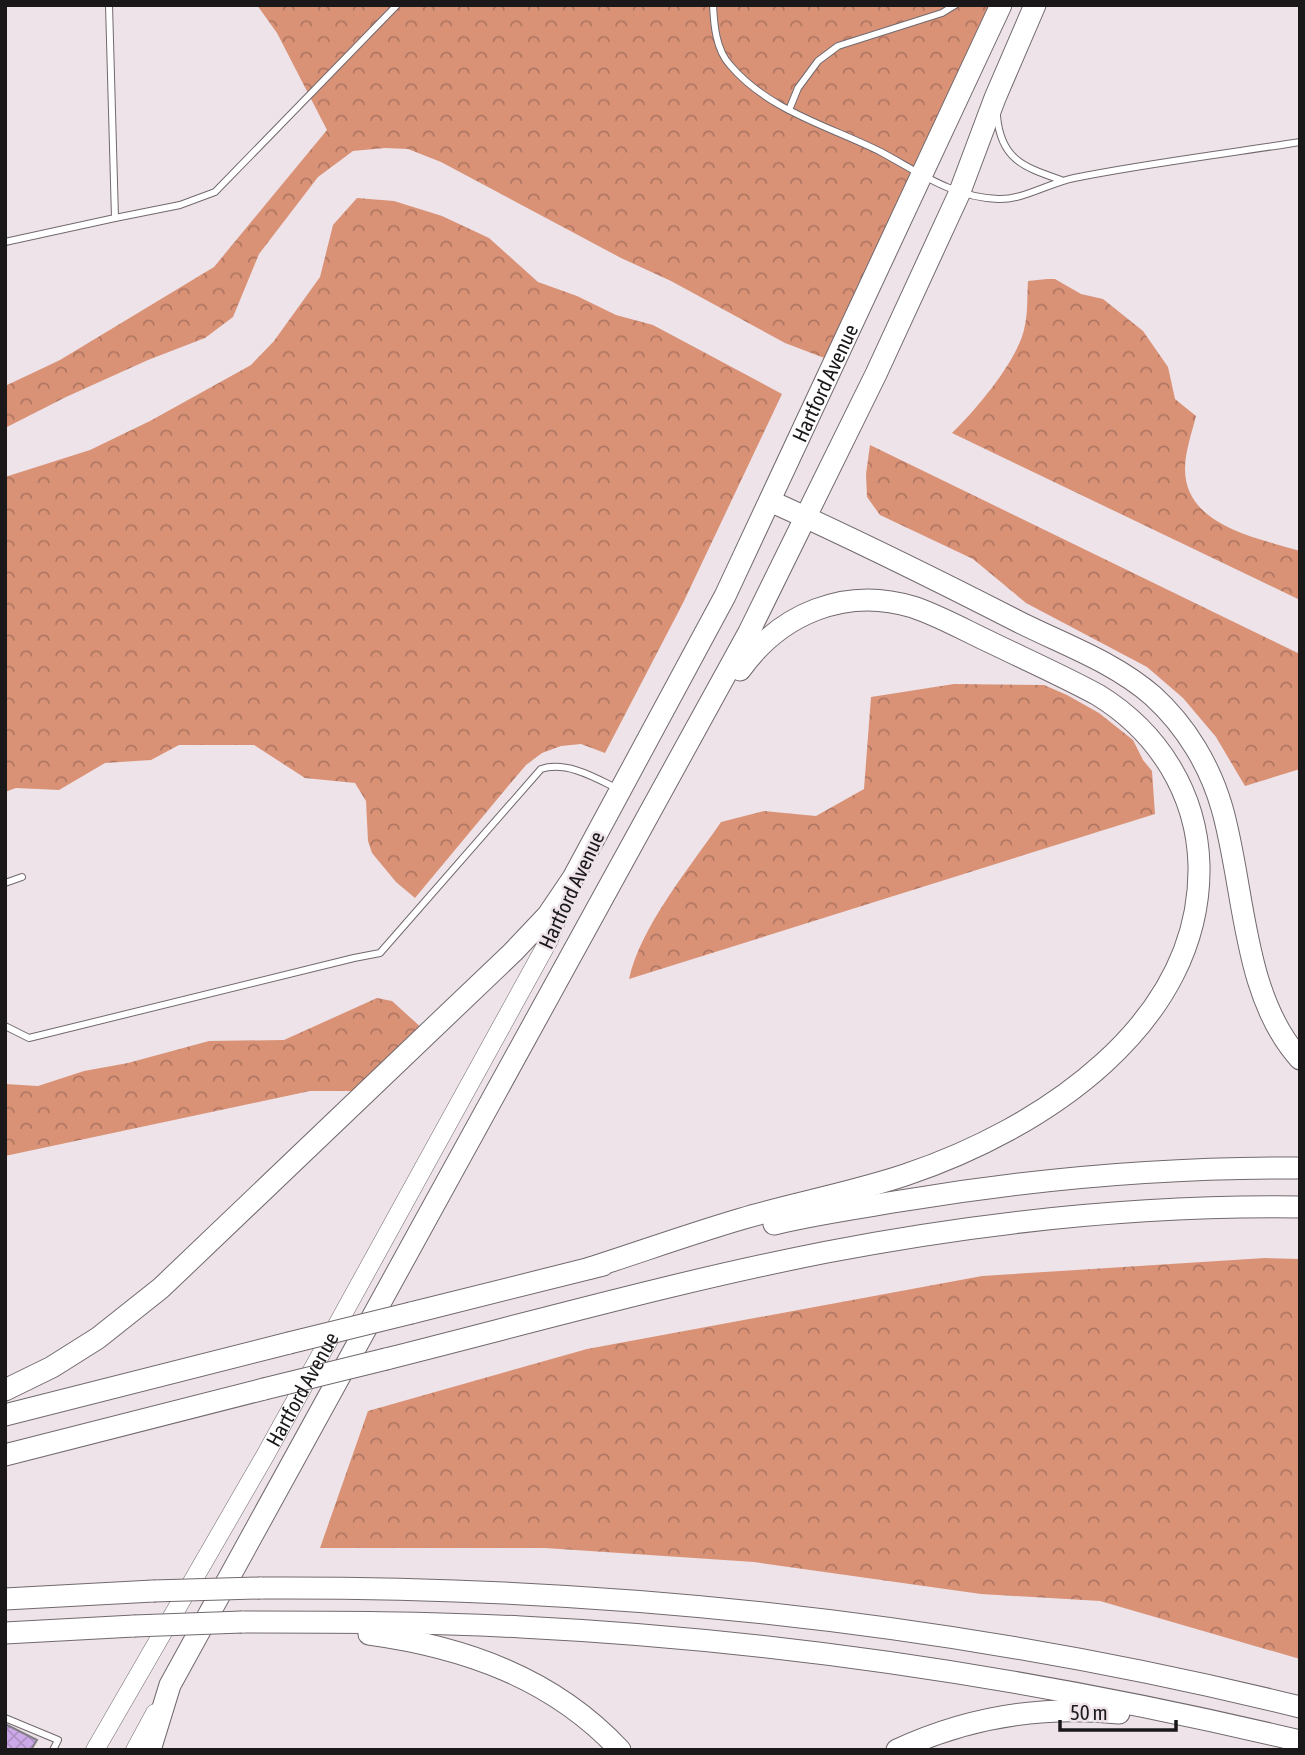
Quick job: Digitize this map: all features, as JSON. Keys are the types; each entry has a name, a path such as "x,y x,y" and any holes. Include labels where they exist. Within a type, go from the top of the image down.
{"highway":[{"name":"Hartford Avenue","path":"579,867 709,628 771,501 1001,5"},
{"name":"Hartford Avenue","path":"170,1685 749,632 876,374 959,194 995,98 1035,5"},
{"path":"771,501 1113,667 1143,688 1168,711 1198,750 1218,794 1259,984 1277,1028 1300,1059"},
{"path":"590,1268 740,1219 906,1175 984,1143 1037,1113 1095,1072 1140,1024 1163,991 1179,960 1196,905 1199,861 1193,818 1171,767 1145,732 1123,712 1098,695 916,608 885,601 854,600 824,606 796,617 772,634 752,655 695,732"},
{"path":"5,1390 75,1353 120,1322 161,1288 530,935 554,908 579,867"},
{"path":"5,1415 779,1223 987,1187 1164,1171 1300,1168"},
{"path":"5,1455 771,1264 996,1225 1107,1214 1209,1208 1300,1207"},
{"path":"5,1599 260,1588 409,1589 545,1594 682,1605 795,1616 1042,1653 1300,1707"},
{"path":"242,1622 391,1637 474,1656 514,1672 548,1691 590,1721 620,1750"},
{"path":"5,1633 242,1622 521,1627 748,1645 1031,1685 1142,1706 1300,1742"},
{"path":"150,1750 170,1685"},
{"path":"897,1750 937,1732 964,1724 1047,1710 1129,1715 1300,1742"}],"main road":[{"name":"Hartford Avenue","path":"95,1750 266,1454 549,940 579,867"},
{"name":"Hartford Avenue","path":"135,1750 170,1685"}],"lane":[{"path":"109,5 115,218"},
{"path":"5,242 180,205 215,192 397,5"},
{"path":"713,5 715,32 728,64 757,91 789,110 880,152 959,194 1001,200 1061,180 1300,142"},
{"path":"789,110 798,88 818,61 838,46 942,13 955,5"},
{"path":"995,98 998,125 1008,152 1016,161 1031,170 1061,180"},
{"path":"5,1026 29,1038 354,958 380,954 541,769 552,765 573,770 621,790"},
{"path":"5,883 22,877"},
{"path":"5,1718 58,1740 52,1750"}],"green space":[{"path":"257,5 1010,5 827,359 785,343 441,162 408,149 385,148 353,151 318,177 259,254 233,317 205,338 148,360 5,428 5,386 60,360 214,267 327,130 277,33"},
{"path":"357,198 394,201 442,216 489,238 538,282 577,296 616,315 653,325 782,394 683,603 605,753 581,744 561,746 542,753 526,765 415,898 396,882 372,853 368,841 366,801 355,783 305,778 254,745 179,745 151,760 105,763 59,790 16,788 5,792 5,477 90,450 150,421 251,365 274,341 320,277 333,225"},
{"path":"1055,279 1081,294 1103,299 1143,331 1168,367 1175,399 1196,416 1187,449 1185,469 1188,488 1197,504 1210,517 1227,526 1300,551 1300,600 952,433 973,411 1015,353 1025,325 1028,281"},
{"path":"870,445 1300,654 1300,769 1245,786 1216,737 1183,698 1147,667 1026,603 973,559 880,515 867,497 866,474"},
{"path":"954,684 1044,685 1099,713 1133,740 1152,771 1155,814 629,979 635,959 655,918 721,822 764,811 816,816 864,789 871,697"},
{"path":"377,998 392,1001 424,1030 361,1091 310,1091 5,1156 5,1084 38,1086 84,1071 128,1063 209,1041 284,1040"},
{"path":"1265,1258 1300,1259 1300,1659 1100,1601 981,1594 754,1562 545,1548 320,1548 368,1411 587,1349 982,1276"}],"building":[{"path":"5,1724 37,1740 31,1750 5,1750"}]}
